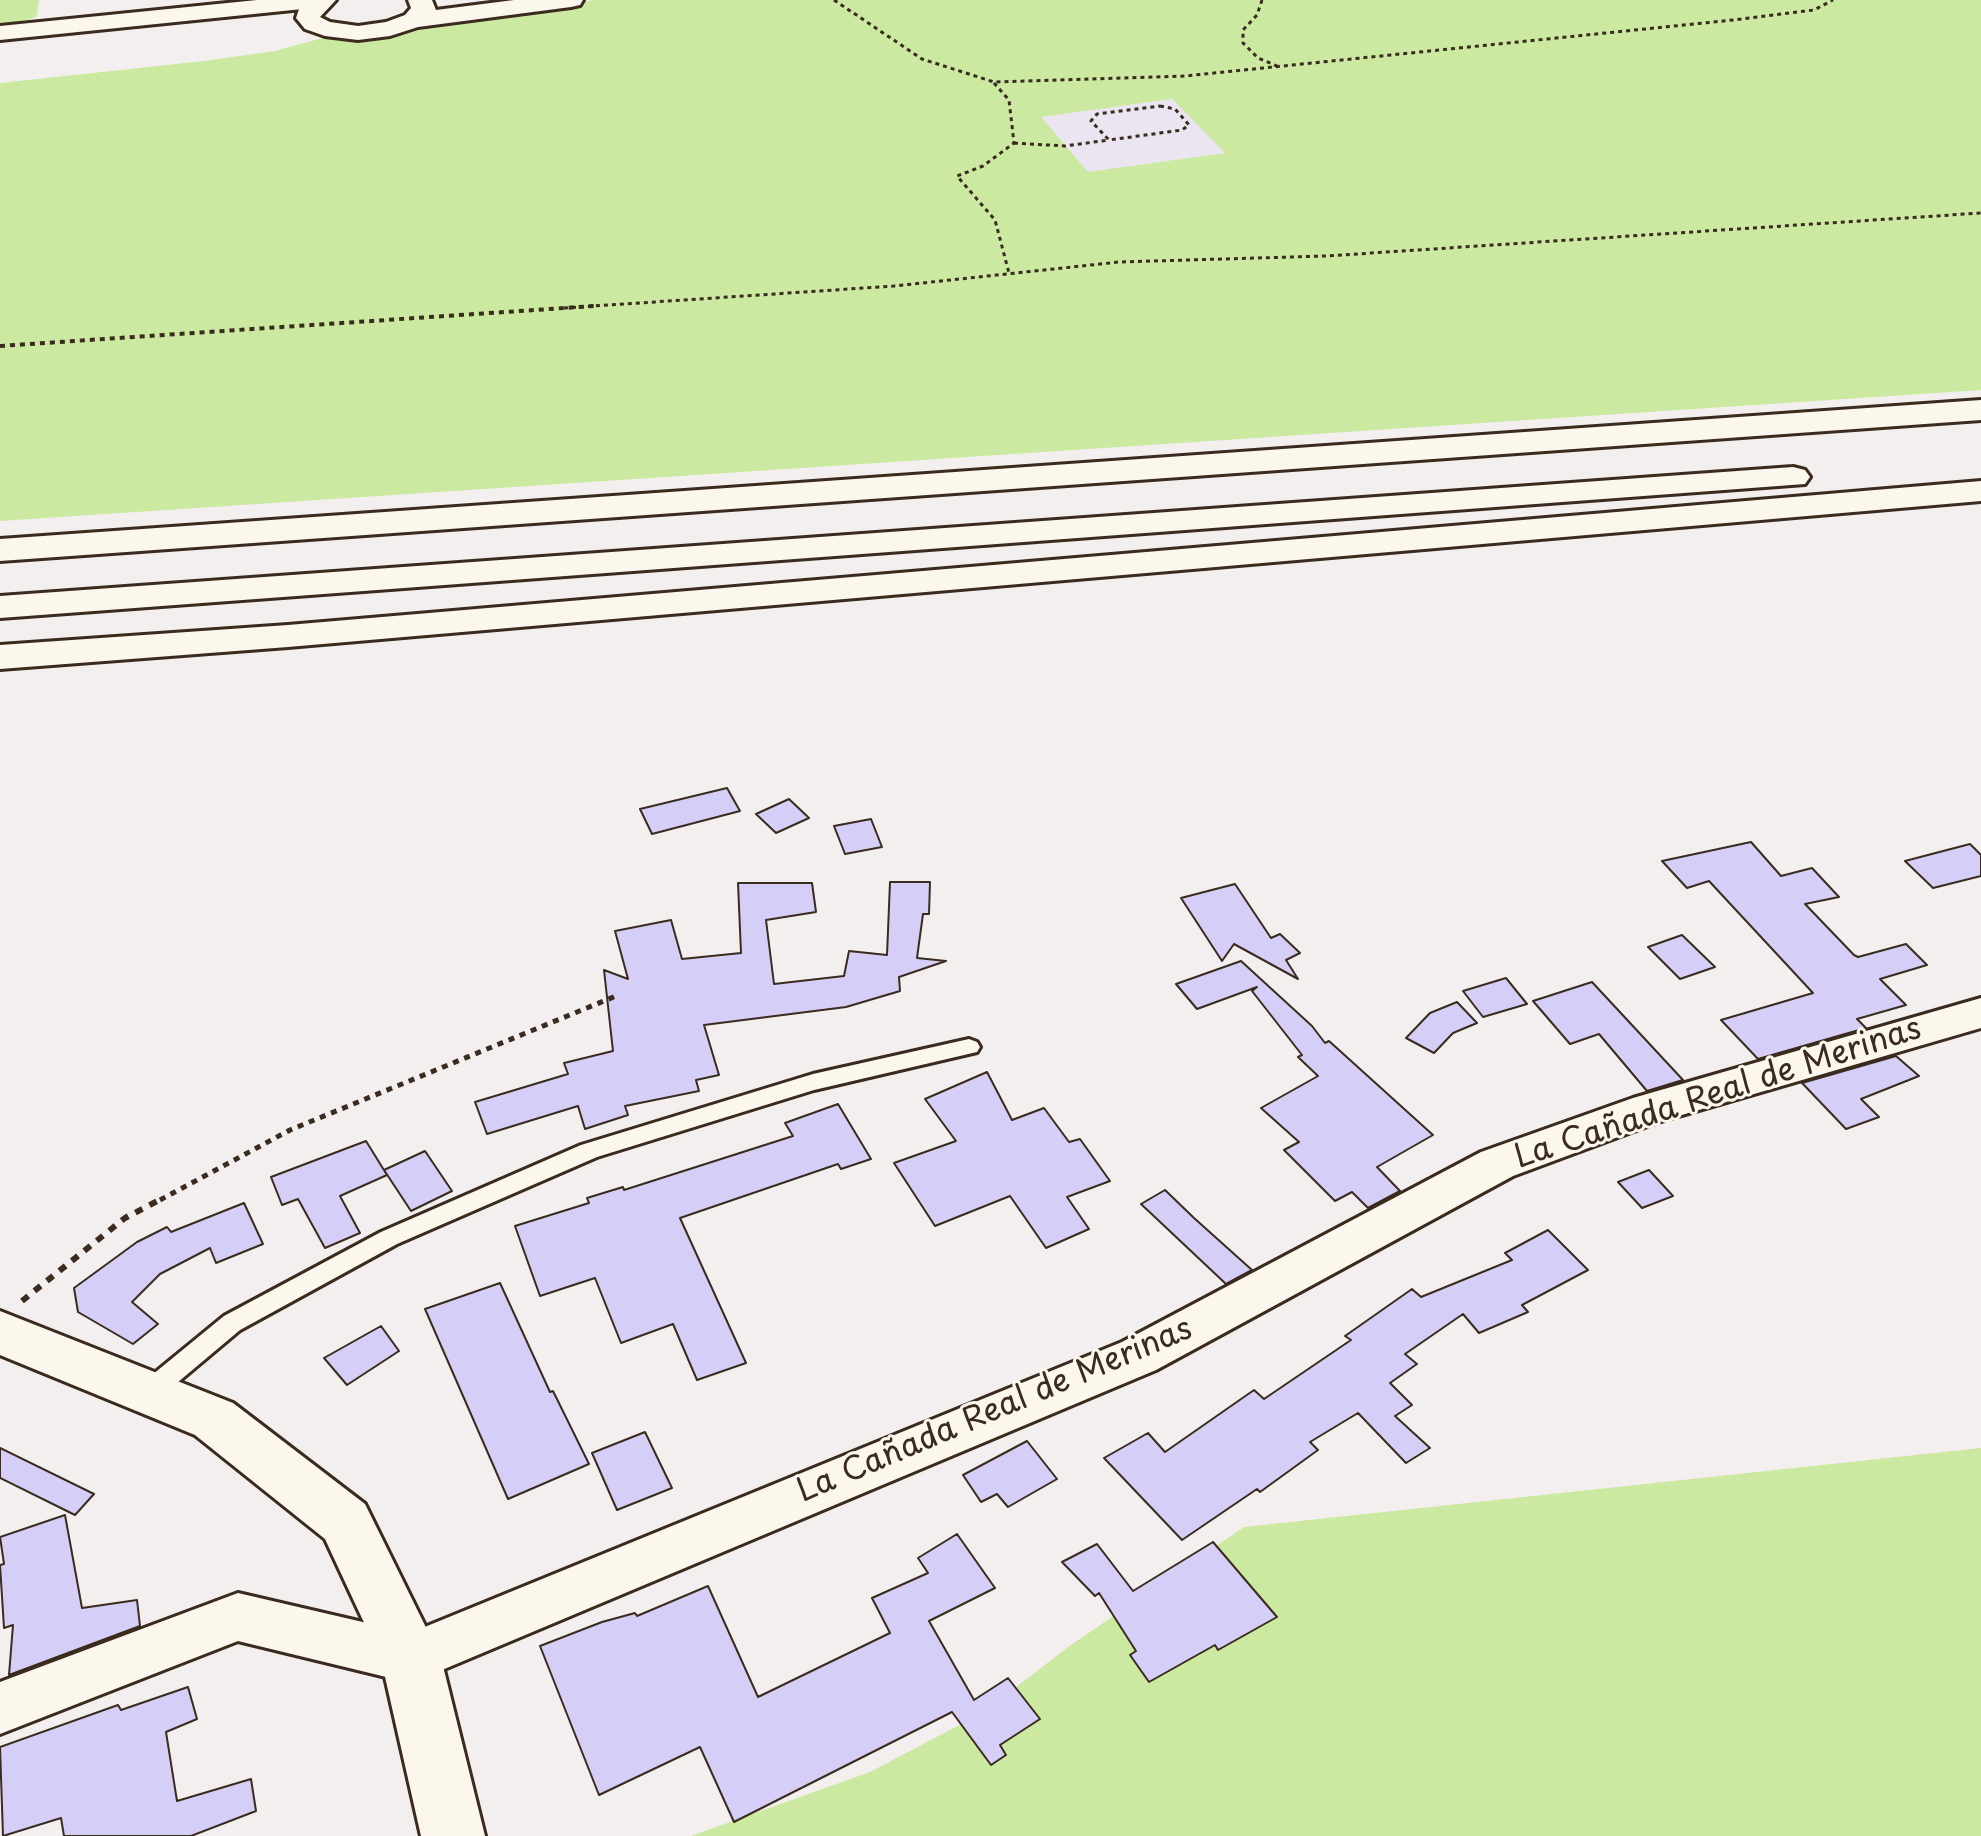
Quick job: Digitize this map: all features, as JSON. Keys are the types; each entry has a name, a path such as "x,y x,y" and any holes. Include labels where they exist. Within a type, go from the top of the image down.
{"main road":[{"path":"323,0 309,11 308,18 325,29 374,31 417,10 571,0"},
{"path":"0,550 1981,410"},
{"path":"0,607 1981,464"},
{"path":"0,657 472,621 1981,491"},
{"path":"6,1321 214,1419 345,1522 411,1658 453,1836"}],"street":[{"path":"65,28 67,0"},
{"path":"0,33 323,0"},
{"name":"La Cañada Real de Merinas","path":"411,1658 1139,1356 1497,1164 1648,1109 1981,1013"},
{"path":"0,1708 238,1617 411,1658"}],"lane":[{"path":"150,1391 232,1323 389,1238 589,1151 813,1082 969,1047"}],"path":[{"path":"834,0 922,59 994,82 1185,76 1280,67 1801,12 1814,10 1833,0"},
{"path":"1262,0 1257,15 1243,30 1243,43 1258,58 1280,67"},
{"path":"994,82 1009,100 1014,143"},
{"path":"1009,274 995,220 957,176 983,166 1014,143 1065,146 1109,140 1182,130 1189,125 1175,109 1160,106 1097,114 1091,121 1109,140"},
{"path":"0,346 894,286 1119,262 1326,256 1981,213"},
{"path":"6,1321 125,1218 290,1130 616,996"}],"shaded area":[{"path":"1172,99 1227,153 1087,172 1040,117"}],"green space":[{"path":"0,0 39,0 37,16 22,23 0,25"},
{"path":"595,0 1981,0 1981,390 0,521 0,83 275,51 326,37 346,38 430,22","holes":["1172,99 1225,153 1088,172 1041,117"]},
{"path":"1981,1448 1981,1836 691,1836 870,1772 984,1712 1068,1647 1244,1527"}],"building":[{"path":"727,788 740,811 652,834 640,809"},
{"path":"789,799 809,818 776,833 756,814"},
{"path":"871,819 882,847 845,854 834,826"},
{"path":"1751,842 1781,876 1812,868 1839,897 1805,904 1854,955 1858,957 1906,944 1927,965 1880,979 1906,1005 1857,1019 1866,1028 1758,1059 1721,1020 1813,993 1709,881 1687,888 1662,861"},
{"path":"1970,844 1981,855 1981,876 1933,888 1905,861"},
{"path":"890,882 930,882 929,914 923,914 917,958 946,961 899,977 900,991 846,1007 704,1025 719,1075 696,1080 699,1091 625,1106 628,1115 585,1129 578,1106 487,1134 475,1102 568,1074 564,1063 613,1051 604,970 628,979 615,931 671,920 682,959 741,953 738,883 812,883 816,912 766,920 774,984 844,976 849,951 887,955"},
{"path":"1235,884 1271,938 1280,934 1300,953 1286,960 1298,979 1234,944 1222,961 1181,898"},
{"path":"1682,935 1715,967 1680,979 1648,947"},
{"path":"1241,961 1312,1026 1325,1043 1329,1041 1433,1135 1377,1167 1400,1191 1368,1208 1352,1192 1335,1201 1284,1150 1299,1142 1261,1108 1318,1076 1298,1057 1302,1055 1252,991 1257,987 1197,1009 1176,984"},
{"path":"1506,978 1527,1004 1483,1017 1463,991"},
{"path":"1592,982 1683,1080 1647,1091 1599,1034 1570,1044 1533,1001"},
{"path":"1457,1002 1477,1023 1453,1033 1434,1053 1406,1038 1430,1013"},
{"path":"1896,1056 1919,1076 1861,1099 1879,1117 1846,1129 1802,1083"},
{"path":"987,1072 1012,1120 1044,1108 1069,1142 1080,1139 1110,1181 1067,1197 1089,1229 1046,1248 1010,1196 935,1226 894,1163 956,1141 925,1099"},
{"path":"838,1104 871,1159 841,1169 838,1164 680,1218 746,1363 697,1380 673,1324 621,1343 595,1278 540,1296 515,1226 589,1203 587,1198 623,1187 624,1190 793,1136 785,1123"},
{"path":"366,1141 387,1175 340,1196 360,1233 325,1248 298,1199 282,1205 271,1177"},
{"path":"425,1151 452,1191 411,1211 384,1170"},
{"path":"1649,1170 1673,1196 1642,1208 1618,1182"},
{"path":"1165,1190 1252,1270 1226,1284 1141,1204"},
{"path":"244,1203 263,1244 216,1263 210,1248 160,1274 132,1302 158,1324 133,1344 78,1312 74,1288 137,1242 167,1227 171,1232"},
{"path":"1548,1230 1588,1270 1522,1305 1528,1312 1479,1333 1463,1314 1405,1354 1417,1364 1390,1383 1412,1405 1395,1416 1430,1448 1406,1463 1358,1413 1310,1442 1318,1450 1260,1492 1257,1489 1182,1540 1104,1458 1148,1433 1165,1452 1254,1390 1264,1399 1351,1340 1345,1336 1412,1289 1421,1297 1512,1260 1505,1253"},
{"path":"500,1283 550,1392 553,1391 589,1464 508,1499 425,1309"},
{"path":"381,1326 399,1351 347,1385 324,1358"},
{"path":"645,1432 672,1488 617,1510 592,1453"},
{"path":"1027,1441 1057,1479 1008,1507 997,1494 981,1502 963,1475"},
{"path":"0,1448 94,1494 75,1515 0,1478"},
{"path":"65,1515 82,1608 137,1600 140,1626 9,1675 13,1625 4,1628 0,1565 4,1564 0,1537"},
{"path":"957,1534 995,1588 929,1621 974,1700 1008,1678 1040,1719 1000,1745 1006,1755 991,1765 952,1712 734,1822 700,1747 599,1795 540,1646 602,1622 635,1613 637,1616 708,1586 758,1697 890,1633 872,1598 928,1573 918,1558"},
{"path":"1213,1542 1277,1617 1218,1650 1215,1645 1149,1682 1130,1655 1136,1651 1099,1593 1095,1596 1062,1562 1097,1544 1133,1591"},
{"path":"188,1687 197,1719 166,1732 177,1801 251,1779 256,1811 191,1836 64,1836 61,1818 3,1836 0,1747 118,1705 121,1710"}]}
